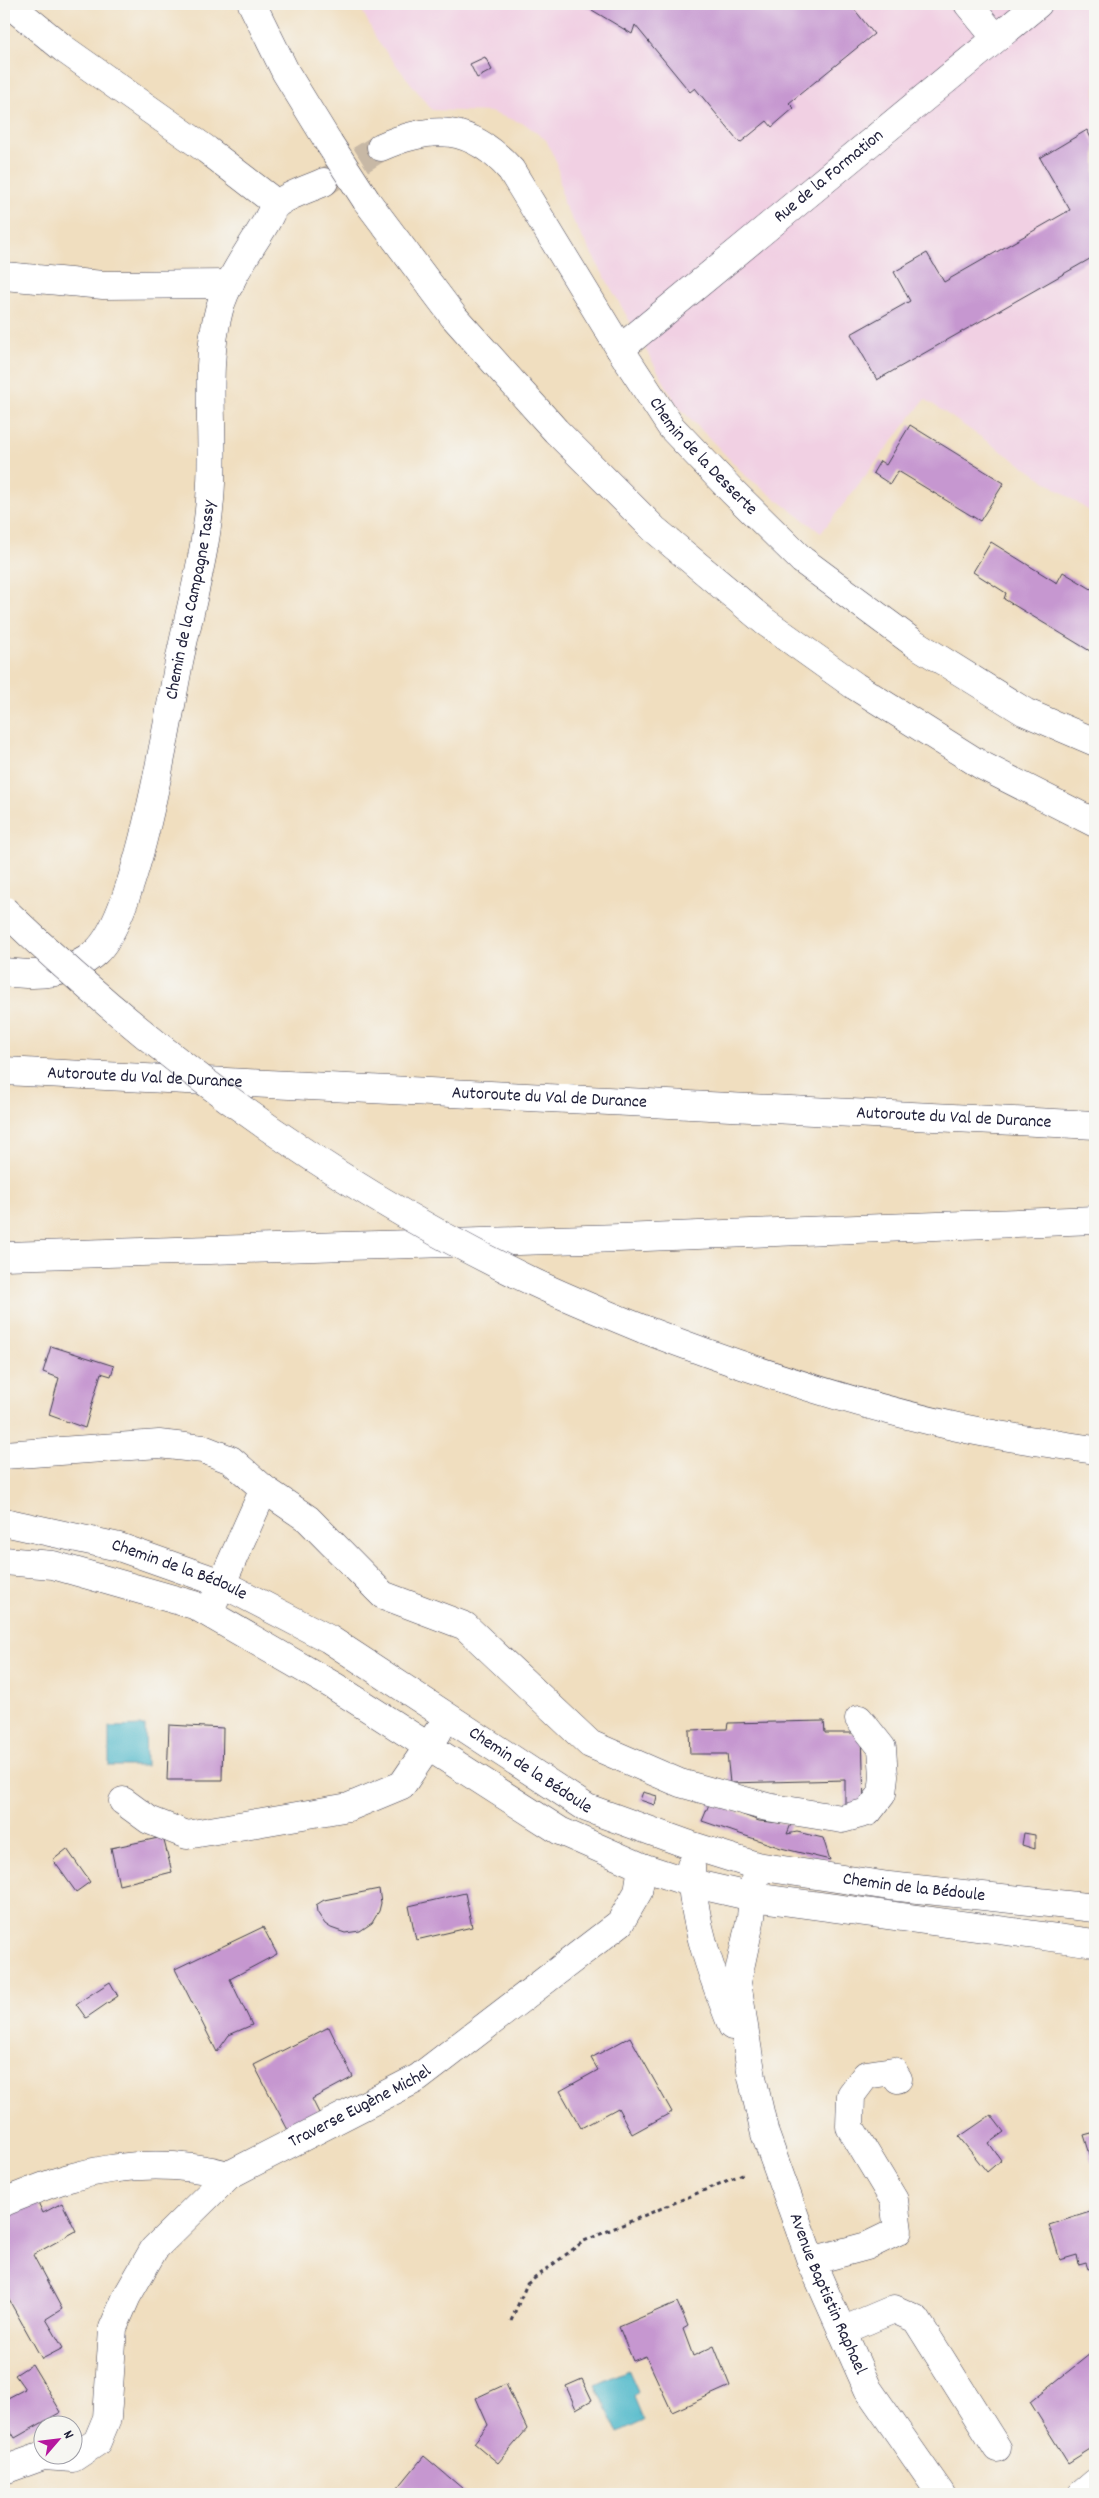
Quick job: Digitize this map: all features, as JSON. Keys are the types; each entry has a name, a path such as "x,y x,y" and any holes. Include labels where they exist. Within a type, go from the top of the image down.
{"main road":[{"path":"9,4 64,49 207,150 277,204 324,182"},
{"path":"252,4 286,73 329,143 366,200 454,317 556,431 654,529 764,621 854,686 981,765 1095,823"},
{"path":"968,4 996,38"},
{"name":"Rue de la Formation","path":"620,349 1038,4"},
{"name":"Chemin de la Desserte","path":"381,147 420,132 440,132 467,137 495,152 511,170 620,349 671,428 732,492 802,560 914,643 1025,712 1095,742"},
{"name":"Chemin de la Campagne Tassy","path":"4,972 48,974 76,966 98,951 105,942 122,908 144,829 200,567 212,484 210,411 213,344 220,310 230,284 277,204"},
{"path":"4,276 103,285 230,284"},
{"path":"4,910 60,964 174,1059 242,1110 357,1185 468,1249 533,1282 643,1330 734,1364 881,1408 954,1426 1095,1450"},
{"name":"Autoroute du Val de Durance","path":"4,1071 1095,1125"},
{"path":"4,1256 620,1238 1095,1220"},
{"path":"4,1455 159,1444 203,1449 230,1460 264,1489 308,1518 383,1595 465,1626 590,1744 680,1783 767,1807 842,1819 868,1812 882,1794 884,1776 882,1748 859,1719"},
{"path":"208,1614 264,1489"},
{"name":"Chemin de la Bédoule","path":"4,1522 119,1547 221,1583 329,1639 587,1808 690,1845 757,1866 889,1886 1095,1908"},
{"name":"Chemin de la Bédoule","path":"4,1561 53,1564 194,1605 334,1686 560,1831 642,1867 691,1883 753,1897 1095,1943"},
{"path":"123,1801 149,1820 187,1835 349,1807 402,1785 448,1716"},
{"name":"Avenue Baptistin Raphael","path":"690,1845 691,1883 708,1964 752,2076"},
{"name":"Avenue Baptistin Raphael","path":"757,1866 737,1982 752,2076 765,2134 811,2261 868,2390 942,2494"},
{"name":"Traverse Eugène Michel","path":"4,2470 43,2456 73,2458 97,2442 107,2418 113,2328 127,2296 154,2248 228,2175 418,2078 620,1923 638,1892 642,1867"},
{"path":"811,2261 868,2246 898,2231 894,2200 850,2127 852,2095 866,2075 893,2071 898,2079"},
{"path":"4,2202 68,2178 136,2164 198,2167 228,2175"},
{"path":"842,2331 894,2309 916,2319 996,2448"},
{"path":"1082,2494 1095,2483"}],"path":[{"path":"511,2321 527,2284 584,2241 775,2160"}],"shaded area":[{"path":"359,4 1095,4 1095,515 925,399 821,533 746,476 677,405 563,203 557,163 546,140 525,124 490,112 432,110 378,42"}],"water":[{"path":"145,1726 146,1766 109,1766 109,1727"},
{"path":"628,2370 638,2392 634,2397 644,2421 618,2433 596,2385"}],"building":[{"path":"582,4 850,4 874,34 789,103 794,108 772,127 767,121 740,143 695,88 690,92 635,25 632,34"},
{"path":"485,57 492,70 477,78 470,64"},
{"path":"1087,130 1095,146 1095,256 877,380 851,334 910,301 894,272 927,253 944,282 1070,210 1040,158"},
{"path":"910,425 1004,483 980,521 898,471 890,484 873,473 880,461 886,465"},
{"path":"991,542 1057,583 1063,572 1093,590 1095,586 1095,641 1090,651 1004,599 1006,593 973,572"},
{"path":"51,1346 114,1366 111,1376 101,1373 85,1428 49,1415 59,1378 43,1372"},
{"path":"824,1721 825,1733 862,1733 864,1805 845,1805 845,1780 730,1783 727,1754 690,1754 689,1730 727,1729 728,1723"},
{"path":"169,1725 223,1728 222,1780 167,1780"},
{"path":"643,1792 657,1796 655,1805 640,1800"},
{"path":"710,1802 759,1821 791,1824 787,1834 797,1832 823,1838 830,1860 781,1848 702,1821"},
{"path":"1024,1833 1035,1835 1035,1849 1022,1845"},
{"path":"163,1837 172,1872 119,1885 111,1848"},
{"path":"67,1849 90,1882 76,1892 53,1860"},
{"path":"379,1889 381,1903 379,1911 372,1923 360,1931 345,1933 331,1928 325,1924 317,1912 316,1905 324,1900"},
{"path":"465,1893 472,1927 416,1940 409,1906"},
{"path":"263,1927 277,1954 230,1979 252,2025 229,2035 217,2052 175,1969"},
{"path":"110,1982 118,1996 86,2018 76,2004"},
{"path":"329,2027 353,2077 312,2099 320,2115 289,2132 254,2065"},
{"path":"630,2037 672,2112 632,2134 618,2108 581,2128 560,2091 598,2070 591,2058"},
{"path":"991,2115 1004,2132 989,2143 1001,2160 987,2172 959,2137"},
{"path":"1095,2132 1095,2166 1094,2167 1084,2135"},
{"path":"37,2200 43,2213 62,2203 76,2231 33,2255 62,2309 46,2319 63,2348 42,2359 4,2291 4,2211 7,2209 10,2214"},
{"path":"1095,2208 1095,2267 1088,2269 1086,2263 1079,2265 1077,2255 1060,2260 1049,2225 1090,2212 1089,2209"},
{"path":"677,2302 688,2326 683,2329 693,2356 714,2346 730,2386 672,2412 646,2356 633,2361 619,2327"},
{"path":"1095,2350 1095,2446 1068,2463 1030,2402"},
{"path":"32,2364 61,2412 54,2416 32,2416 32,2428 15,2438 4,2420 4,2400 25,2389 15,2375"},
{"path":"582,2379 592,2400 576,2409 566,2386"},
{"path":"506,2384 527,2429 498,2463 474,2443 488,2425 476,2398"},
{"path":"424,2456 469,2494 393,2494"}],"tunnel":[{"path":"325,182 381,147"}]}
